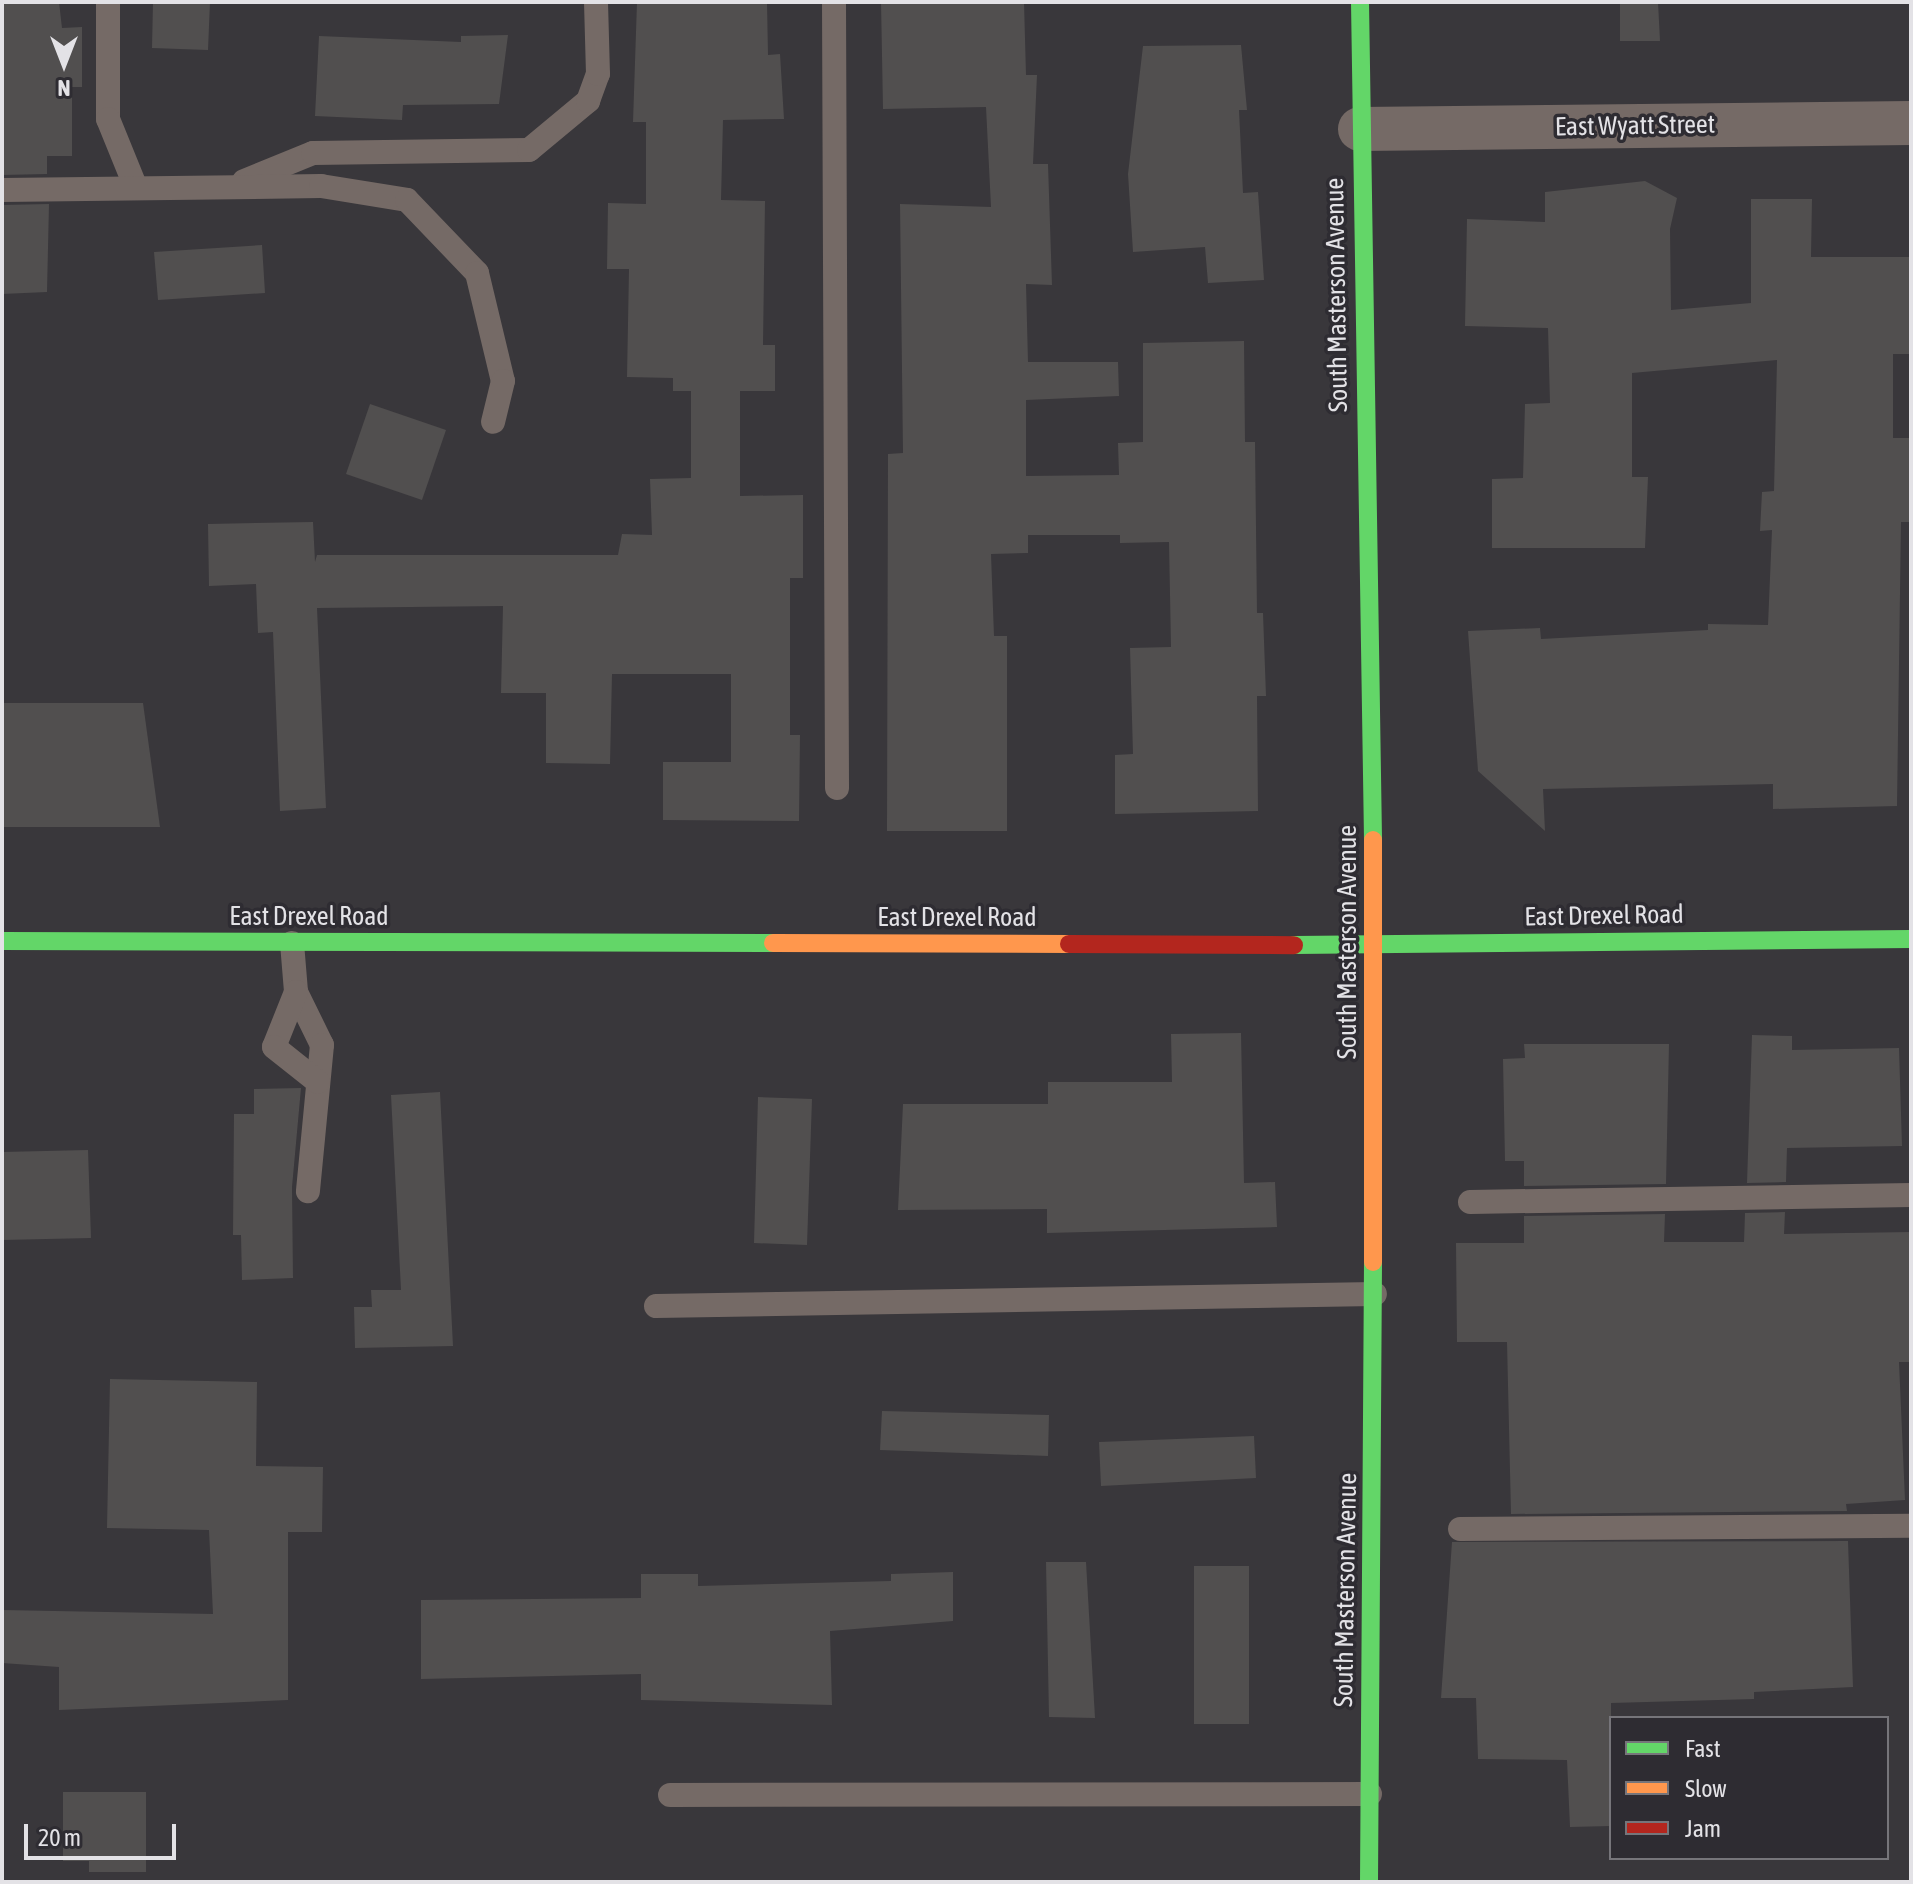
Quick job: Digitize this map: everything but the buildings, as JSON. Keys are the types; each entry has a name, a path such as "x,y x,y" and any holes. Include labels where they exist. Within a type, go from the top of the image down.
{"street":[{"name":"South Masterson Avenue","path":"1360,2 1375,945 1369,1882"},
{"name":"East Wyatt Street","path":"1360,129 1911,123"},
{"name":"East Drexel Road","path":"2,941 1375,945 1911,939"}],"lane":[{"path":"108,2 108,119 136,188"},
{"path":"231,187 313,153 529,150 588,101 598,74 596,2"},
{"path":"834,2 837,788"},
{"path":"2,190 321,186 407,200 477,273 503,381 493,422"},
{"path":"292,943 296,992 322,1045 308,1191"},
{"path":"296,992 274,1047 318,1082"},
{"path":"1470,1202 1911,1195"},
{"path":"656,1306 1375,1294"},
{"path":"1460,1529 1911,1526"},
{"path":"670,1795 1370,1794"}],"traffic: fast":[{"path":"1360,2 1373,840"},
{"path":"1294,945 1911,939"},
{"path":"2,941 773,943"},
{"path":"1369,1882 1373,1262"}],"traffic: slow":[{"path":"1373,840 1373,1262"},
{"path":"773,943 1069,944"}],"traffic: jam":[{"path":"1069,944 1294,945"}]}
